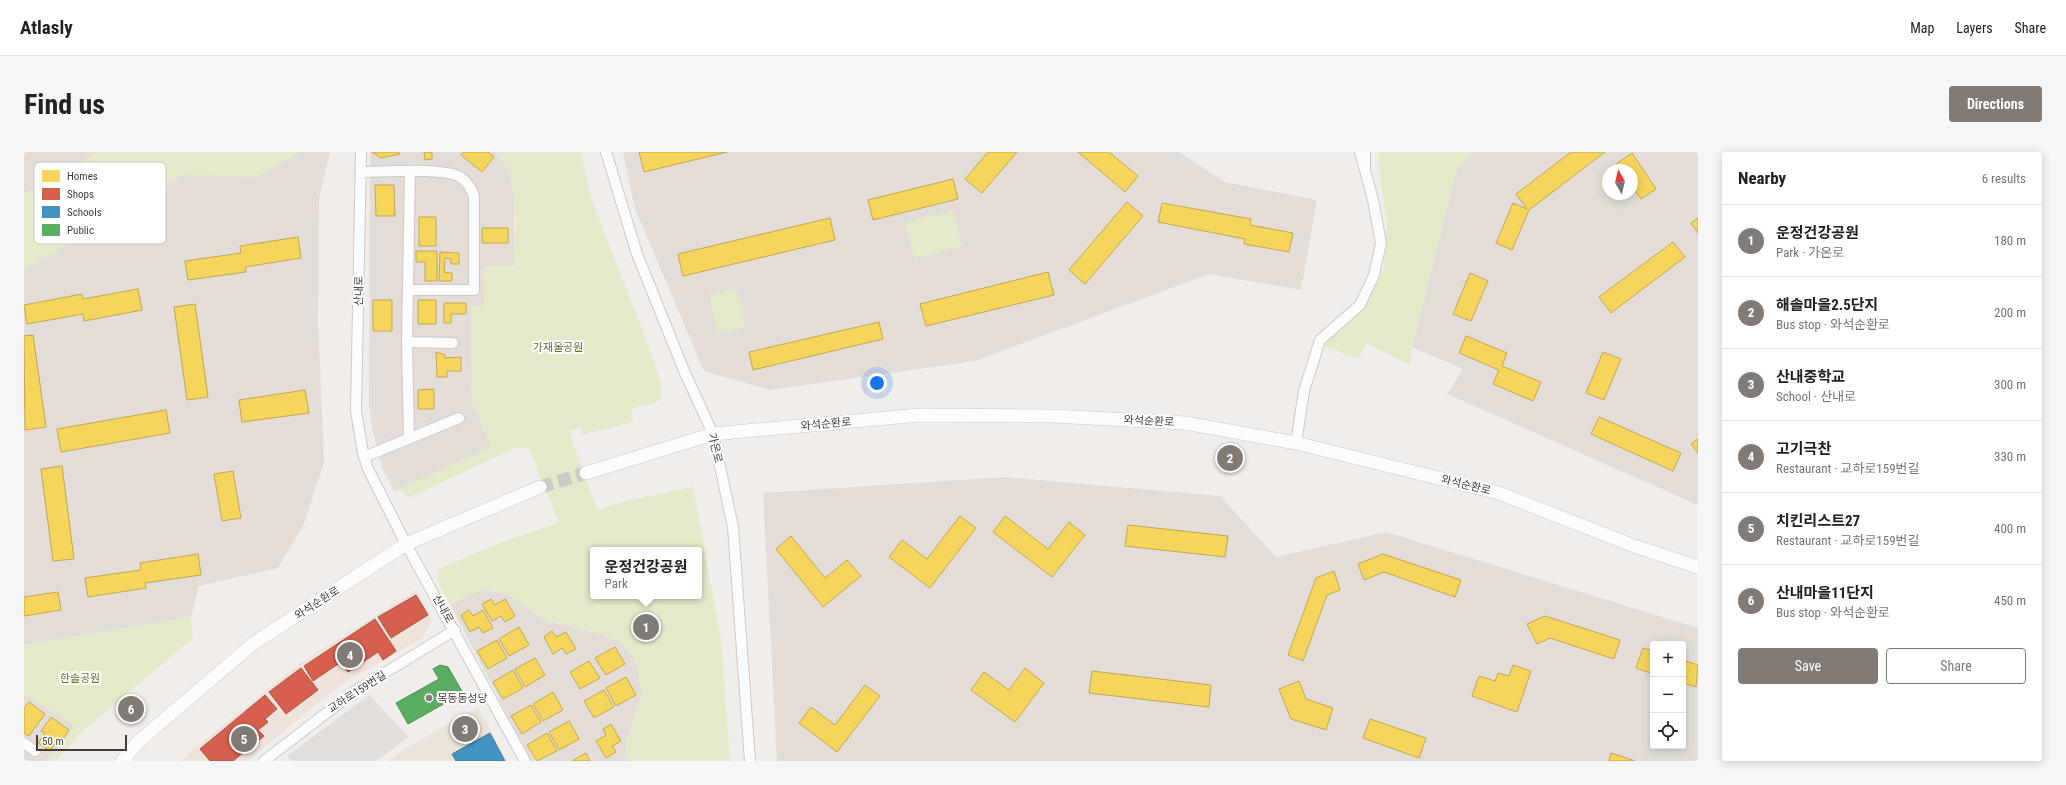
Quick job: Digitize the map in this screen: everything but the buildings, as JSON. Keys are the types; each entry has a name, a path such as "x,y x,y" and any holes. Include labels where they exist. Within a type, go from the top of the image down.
{"street":[{"name":"산내로","path":"361,152 356,411 364,457 368,469 406,544 455,630 525,761"},
{"name":"가온로","path":"606,152 637,254 685,374 713,434 733,527 750,761"},
{"path":"1296,443 1304,391 1320,340 1360,305 1374,275 1381,243 1373,200 1360,152"},
{"path":"1365,152 1365,170"},
{"path":"361,172 445,172 459,177 469,184 474,196 474,290 408,290"},
{"path":"409,439 407,342 410,172"},
{"path":"407,342 453,343"},
{"name":"와석순환로","path":"586,473 713,434 920,415 1052,416 1185,423 1296,443 1499,494 1634,546 1698,567"},
{"path":"364,457 460,418"},
{"name":"와석순환로","path":"122,761 138,742 254,643 406,544 540,487"},
{"name":"교하로159번길","path":"264,761 355,692 455,630"},
{"path":"24,743 35,751"}],"shaded area":[{"path":"24,152 98,152 81,162 34,162 34,190 24,193"},
{"path":"301,152 330,152 319,198 318,322 324,462 304,524 278,568 199,586 191,617 24,645 24,270 67,244 166,244 166,185 184,174 255,177"},
{"path":"370,152 497,152 507,166 512,182 514,199 514,266 484,306 471,307 472,401 492,448 394,491 382,468 372,427 369,405"},
{"path":"623,152 1179,152 1225,182 1317,200 1301,290 1209,274 975,361 770,390 704,371 635,209"},
{"path":"1473,152 1698,152 1698,505 1447,394 1463,369 1412,347 1457,167"},
{"path":"1004,477 1220,496 1276,557 1386,532 1698,628 1698,761 777,761 763,493"},
{"path":"484,589 511,596 542,619 604,635 622,643 636,660 642,692 625,747 629,761 531,761 450,604"},
{"path":"416,590 432,619 423,638 340,685 248,761 181,761 197,746 300,663"},
{"path":"24,694 76,726 47,761 24,761"},
{"path":"369,695 409,737 376,761 291,761 287,756"},
{"path":"478,707 507,761 389,761 400,752"}],"green space":[{"path":"98,152 301,152 255,177 184,174 166,185 166,162 81,162"},
{"name":"가재울공원","path":"497,152 581,152 591,198 642,329 661,383 662,397 655,403 632,408 633,422 581,435 582,427 569,431 597,510 626,501 693,487 721,640 730,761 629,761 625,747 642,692 636,660 622,643 604,635 542,619 511,596 484,589 450,604 437,580 438,569 500,543 559,523 528,447 512,449 409,498 403,491 394,491 492,447 472,401 471,306 484,306 483,266 514,266 515,206 510,176 505,163"},
{"path":"1378,152 1473,152 1457,167 1412,347 1410,365 1366,343 1359,359 1324,346 1373,290 1384,268 1387,225"},
{"path":"34,190 34,244 67,244 24,270 24,193"},
{"path":"953,211 962,246 914,258 905,223"},
{"path":"736,289 746,327 718,334 709,295"},
{"name":"한솔공원","path":"191,617 193,638 83,731 56,761 47,761 76,726 24,694 24,645"}],"tunnel":[{"path":"540,487 586,473"}],"place":[{"name":"해솔마을2.5단지","path":"1230,458"},
{"name":"운정건강공원","path":"646,627"},
{"name":"고기극찬","path":"350,655"},
{"name":"목동동성당","path":"429,698"},
{"name":"산내마을11단지","path":"131,709"},
{"name":"산내중학교","path":"465,729"},
{"name":"치킨리스트27","path":"244,739"}]}
